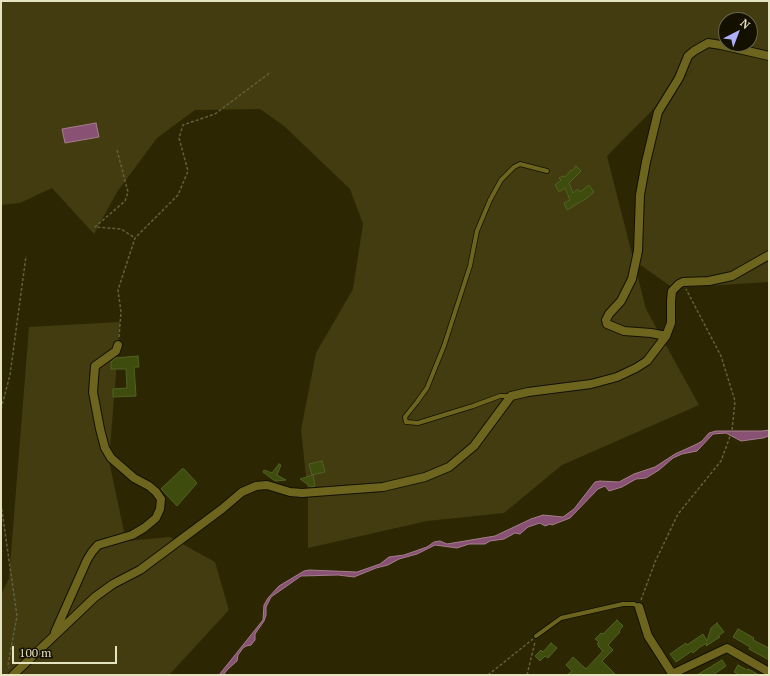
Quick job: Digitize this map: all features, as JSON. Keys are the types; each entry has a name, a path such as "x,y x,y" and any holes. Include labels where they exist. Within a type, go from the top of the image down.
{"street":[{"path":"666,336 651,333 624,331 607,324 606,320 608,314 621,301 632,279 638,251 640,194 658,112 679,78 688,56 708,43 769,56"},
{"path":"11,672 53,637 94,597 113,584 140,570 222,509 242,492 256,486 267,485 290,492 302,493 383,487 425,477 449,467 474,446 511,396 528,392 591,384 617,377 647,361 666,336 671,323 672,291 681,283 709,281 732,276 769,255"},
{"path":"53,637 87,560 92,552 98,545 132,535 144,528 156,518 160,510 161,499 156,492 149,486 134,478 111,458 105,448 100,429 93,392 95,366 116,351 118,345"},
{"path":"639,606 648,636 673,675 727,648 769,672"}],"lane":[{"path":"511,396 500,396 418,423 406,422 405,417 427,388 444,346 468,273 477,231 490,200 501,180 514,167 520,164 547,171"},
{"path":"536,636 561,618 623,604 634,604 639,606"}],"path":[{"path":"118,345 121,312 118,290 135,238 178,195 188,171 179,138 183,125 215,114 271,72"},
{"path":"117,150 128,192 125,201 95,227 121,230 135,238"},
{"path":"1,409 10,375 26,256"},
{"path":"639,606 655,562 678,514 721,461 732,431 735,401 721,356 681,283"},
{"path":"1,504 17,616 8,665 11,672"},
{"path":"488,675 536,636"},
{"path":"527,675 536,636"}],"shaded area":[{"path":"1,1 769,1 769,282 673,288 639,264 637,191 659,105 697,65 607,156 646,309 699,405 562,465 504,513 427,521 308,548 308,495 301,430 316,353 353,289 363,224 350,189 284,126 260,109 195,110 157,138 117,192 94,234 52,188 20,203 1,205"},
{"path":"96,123 99,137 65,143 62,129"},
{"path":"120,322 109,461 126,541 170,537 215,562 229,610 169,675 1,675 1,594 9,579 29,327"},
{"path":"769,430 769,436 741,441 726,433 713,434 697,451 682,454 673,458 659,470 646,478 636,479 622,487 609,491 605,486 598,489 570,518 552,525 550,524 545,526 540,523 528,527 520,534 515,533 504,539 490,541 485,544 469,544 457,548 435,545 417,554 399,559 388,565 354,577 338,575 301,576 271,597 266,607 264,621 255,634 255,640 251,645 243,648 238,655 237,661 223,675 219,675 263,620 264,605 268,598 279,586 304,571 357,572 380,564 389,557 404,555 427,547 434,542 440,541 447,544 495,536 543,515 563,517 574,509 595,482 619,482 634,474 655,467 675,454 702,441 709,433 716,431"}],"building":[{"path":"576,166 581,171 569,183 573,193 578,189 580,192 589,185 594,192 567,210 564,203 570,200 565,188 559,192 555,185 561,180 559,178 563,176 565,177"},
{"path":"138,356 139,367 134,367 136,396 113,397 113,389 127,388 126,369 111,369 111,362 115,358"},
{"path":"322,461 325,472 312,475 309,464"},
{"path":"279,464 281,465 277,475 286,480 275,481 263,472 264,470 272,473"},
{"path":"182,469 184,469 197,483 177,506 161,489"},
{"path":"313,475 315,486 311,487 300,479"},
{"path":"617,620 623,626 619,631 620,632 608,645 613,650 602,661 616,675 567,675 572,671 566,665 573,657 586,669 602,652 597,644 599,642 595,639 601,633 603,634"},
{"path":"717,623 724,632 718,636 720,637 706,646 707,643 700,647 693,653 692,651 676,662 670,654 703,634 707,641 711,628"},
{"path":"738,629 754,638 753,640 769,648 769,660 749,649 750,647 733,637"},
{"path":"551,643 557,648 548,658 545,656 540,661 535,656 541,650 543,652"},
{"path":"722,660 726,666 713,675 697,675"},
{"path":"738,665 759,675 740,675 734,672"}]}
